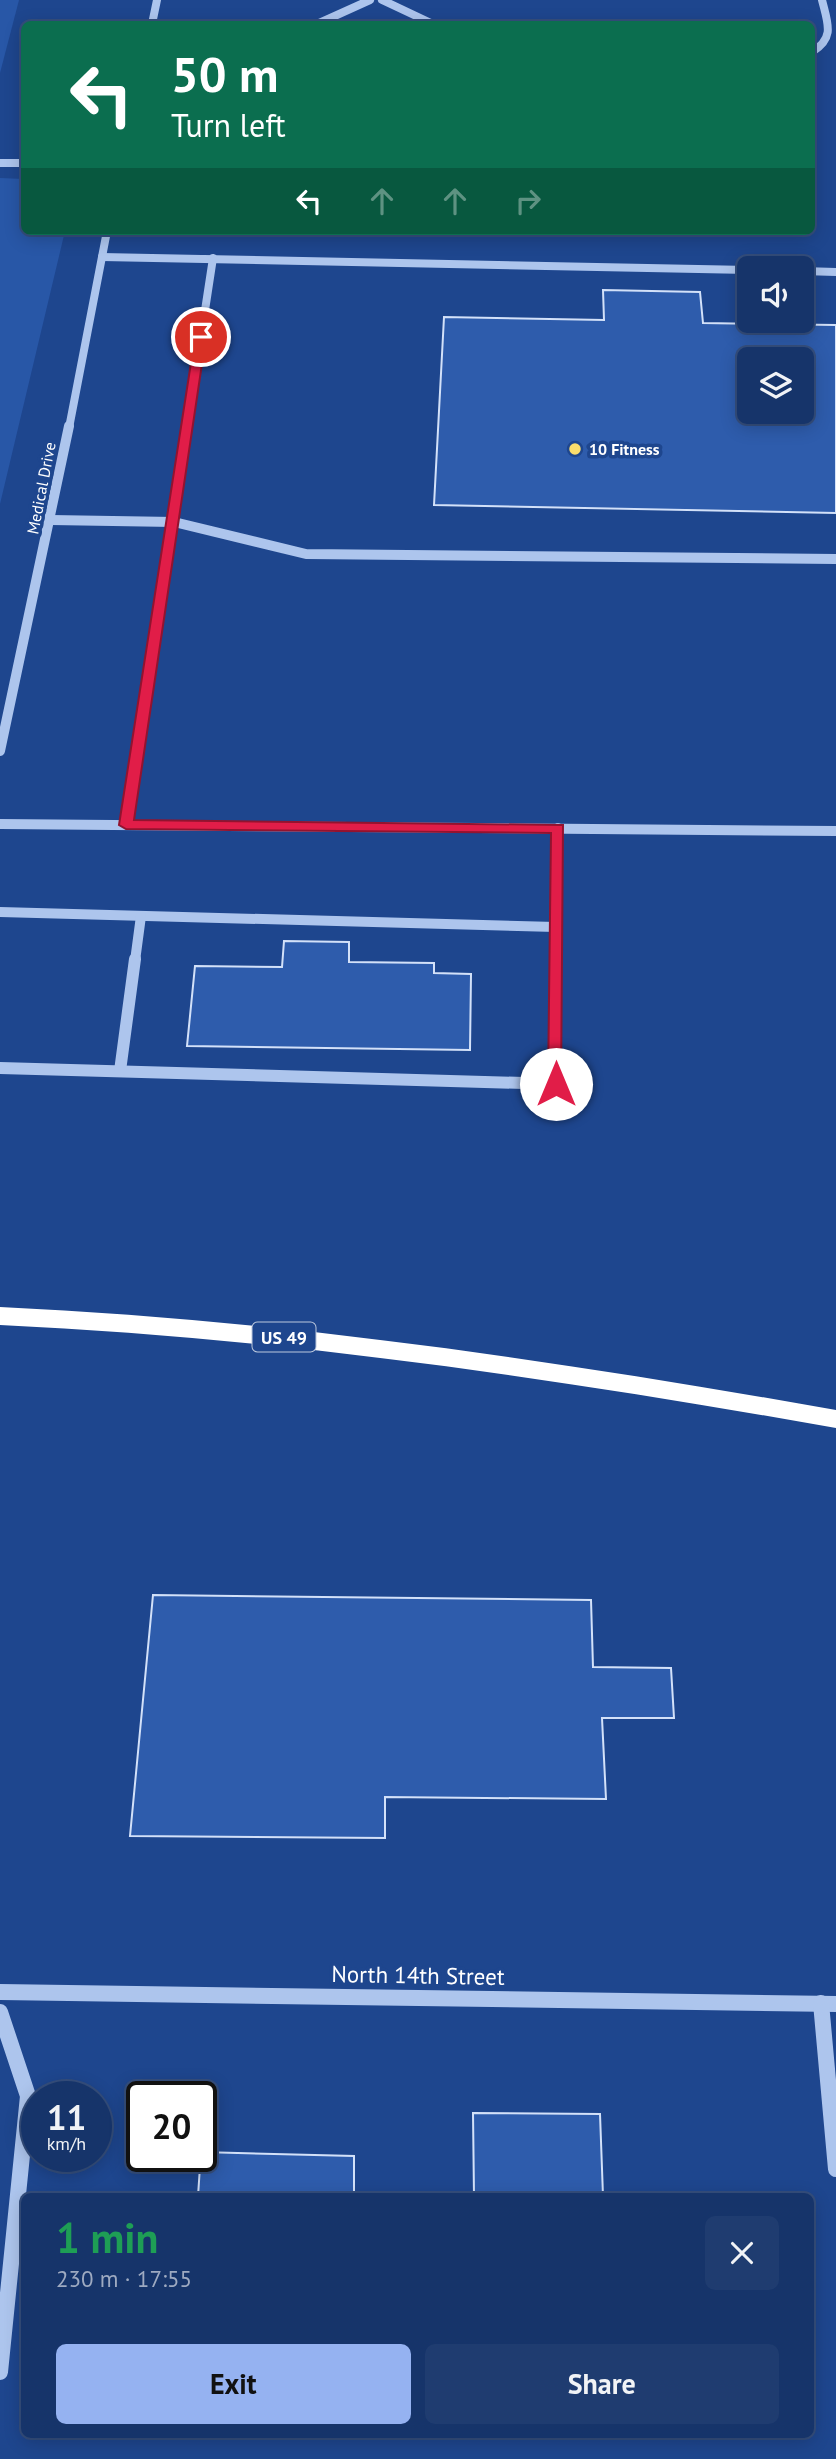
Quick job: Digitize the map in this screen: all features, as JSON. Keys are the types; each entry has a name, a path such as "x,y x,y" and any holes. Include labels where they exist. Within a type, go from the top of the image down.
{"highway":[{"name":"US 49","path":"0,1316 189,1326 430,1354 567,1371 836,1419"}],"street":[{"path":"153,21 157,0"},
{"path":"324,21 370,0"},
{"path":"382,0 427,21"},
{"path":"815,50 825,44 830,34 822,0"},
{"path":"0,163 21,163"},
{"name":"Medical Drive","path":"0,751 51,520 106,235"},
{"path":"102,257 737,270"},
{"path":"126,825 213,258"},
{"path":"814,271 836,272"},
{"path":"51,520 174,522 306,554 836,559"},
{"path":"0,824 836,831"},
{"path":"0,912 556,928 556,1084 0,1068"},
{"path":"120,1071 141,916"},
{"name":"North 14th Street","path":"0,1992 828,2004"},
{"path":"828,2004 836,2169"},
{"path":"0,2012 28,2096 0,2372"}],"lane":[{"path":"556,928 558,828"}],"shaded area":[{"path":"0,0 19,0 0,73"},
{"path":"0,178 21,179 21,235 64,235 0,504"}],"building":[{"name":"10 Fitness","path":"603,290 700,292 703,323 737,324 737,333 814,333 814,325 836,325 836,513 434,505 444,317 604,320"},
{"path":"284,941 349,942 349,962 434,963 434,973 471,974 470,1050 187,1046 195,966 282,967"},
{"path":"153,1595 591,1600 593,1667 671,1668 674,1718 602,1718 606,1799 385,1797 385,1838 130,1836"},
{"path":"473,2113 600,2114 603,2193 474,2193"},
{"path":"217,2152 354,2156 354,2193 198,2193 200,2172 217,2172"}],"place":[{"name":"10 Fitness","path":"575,449"}],"route":[{"path":"201,337 126,825 558,828 556,1084"}]}
